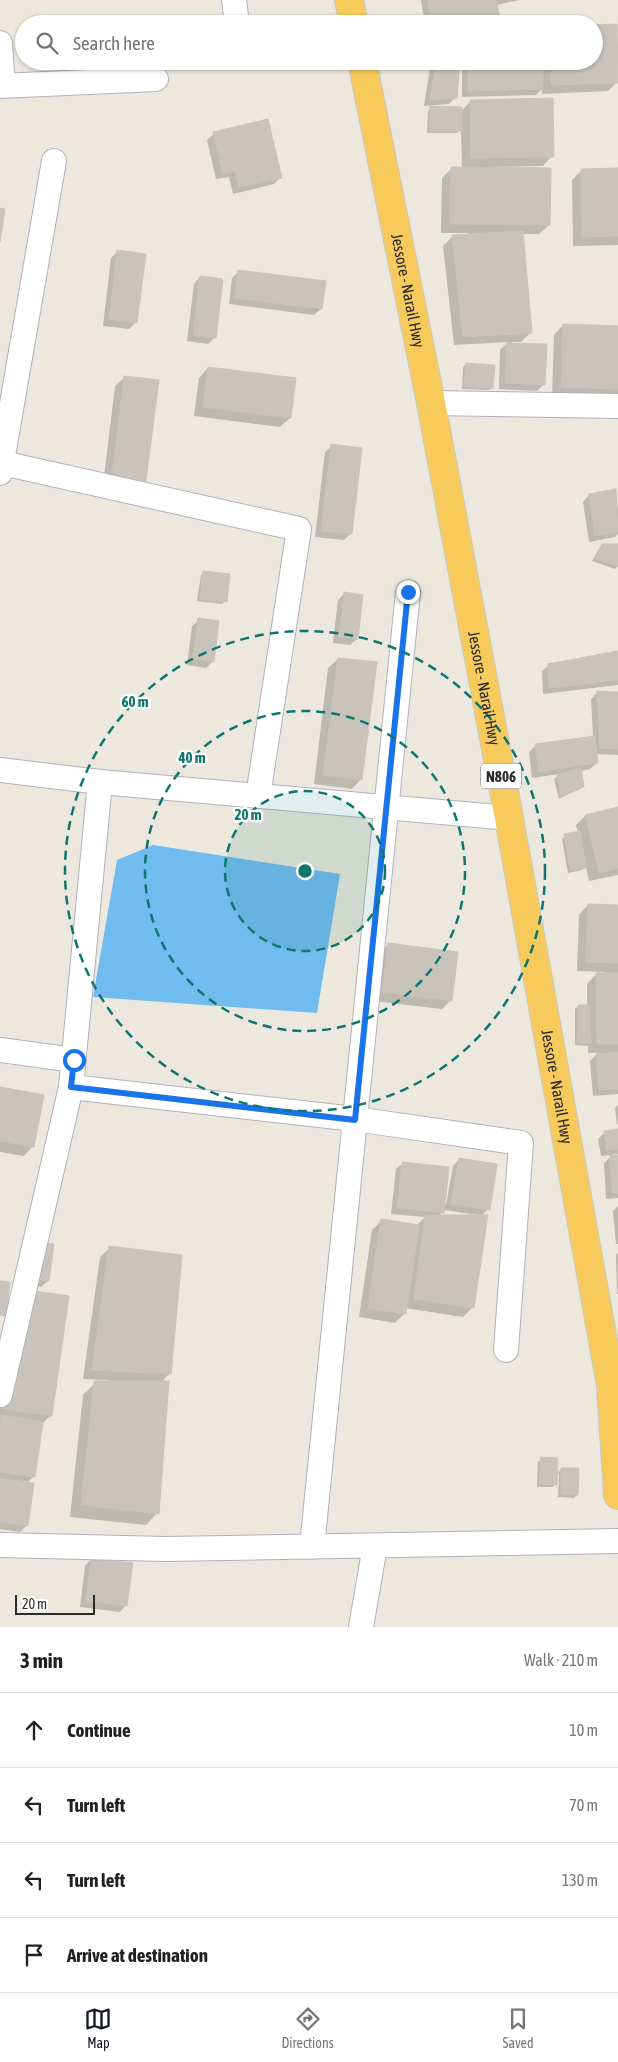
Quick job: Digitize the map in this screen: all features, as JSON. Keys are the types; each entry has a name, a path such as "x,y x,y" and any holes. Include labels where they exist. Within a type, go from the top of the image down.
{"highway":[{"path":"349,0 352,15"},
{"name":"Jessore - Narail Hwy","path":"364,70 431,403 614,1385 618,1495"}],"street":[{"path":"234,0 236,15"},
{"path":"0,43 2,86 156,79"},
{"path":"54,161 1,468 299,529 258,796"},
{"path":"431,403 618,406"},
{"path":"312,1547 408,592"},
{"path":"0,770 100,782 509,818"},
{"path":"0,1395 71,1087 100,782"},
{"path":"0,1050 74,1060"},
{"path":"71,1087 355,1120 521,1143 506,1350"},
{"path":"0,1545 165,1549 618,1541"},
{"path":"362,1627 375,1546"}],"water":[{"path":"153,845 340,874 317,1013 93,997 117,860"}],"building":[{"path":"428,0 496,0 499,15 430,15"},
{"path":"617,24 618,83 551,85 551,70 603,70 603,25"},
{"path":"435,70 459,70 457,98 430,100"},
{"path":"468,70 543,70 543,89 468,91"},
{"path":"553,98 554,157 471,158 470,100"},
{"path":"430,106 462,107 462,131 430,131"},
{"path":"268,119 282,178 239,188 235,171 223,174 213,132"},
{"path":"451,167 551,168 550,225 450,224"},
{"path":"618,168 618,236 582,237 581,169"},
{"path":"0,208 5,209 0,242"},
{"path":"523,231 532,333 463,337 452,235"},
{"path":"117,250 146,254 137,323 109,319"},
{"path":"238,270 326,281 322,309 235,298"},
{"path":"200,276 223,279 216,338 193,335"},
{"path":"563,324 618,326 618,389 561,387"},
{"path":"506,343 547,344 545,385 505,383"},
{"path":"466,363 495,365 493,388 464,386"},
{"path":"208,367 296,378 291,418 203,407"},
{"path":"124,376 159,380 145,488 111,484"},
{"path":"331,444 362,448 352,534 321,531"},
{"path":"616,489 618,532 595,536 589,494"},
{"path":"602,544 618,544 618,566 594,558"},
{"path":"203,571 230,574 227,602 200,599"},
{"path":"344,592 363,595 358,639 339,637"},
{"path":"198,618 219,621 214,662 193,659"},
{"path":"618,651 618,680 549,688 548,664"},
{"path":"338,658 377,662 362,780 323,775"},
{"path":"597,691 618,692 618,749 600,748"},
{"path":"595,736 598,763 539,772 535,744"},
{"path":"581,767 584,787 561,797 557,775"},
{"path":"618,807 618,868 599,873 585,815"},
{"path":"580,831 586,868 570,870 564,834"},
{"path":"588,904 618,905 618,963 586,962"},
{"path":"388,943 458,952 452,1001 382,992"},
{"path":"596,973 618,973 618,1044 597,1044"},
{"path":"578,1005 590,1005 591,1043 577,1043"},
{"path":"618,1052 618,1089 599,1090 596,1054"},
{"path":"0,1087 44,1095 34,1147 0,1141"},
{"path":"618,1129 618,1149 607,1150 604,1131"},
{"path":"610,1155 618,1155 618,1193 612,1193"},
{"path":"459,1158 497,1164 490,1210 451,1204"},
{"path":"402,1162 449,1167 444,1213 397,1208"},
{"path":"425,1215 488,1215 474,1308 414,1299"},
{"path":"381,1219 419,1225 406,1314 368,1308"},
{"path":"28,1241 54,1244 49,1281 22,1277"},
{"path":"109,1246 182,1255 171,1374 92,1370"},
{"path":"0,1281 10,1282 6,1316 0,1315"},
{"path":"20,1289 69,1296 52,1416 3,1409"},
{"path":"94,1381 169,1381 159,1514 81,1505"},
{"path":"1,1415 43,1422 35,1477 0,1472"},
{"path":"541,1457 558,1458 557,1485 539,1484"},
{"path":"561,1468 579,1468 578,1495 561,1495"},
{"path":"0,1478 34,1483 28,1526 0,1522"},
{"path":"91,1558 133,1563 127,1606 86,1601"}],"route":[{"path":"74,1060 71,1087 355,1120 408,592"}]}
